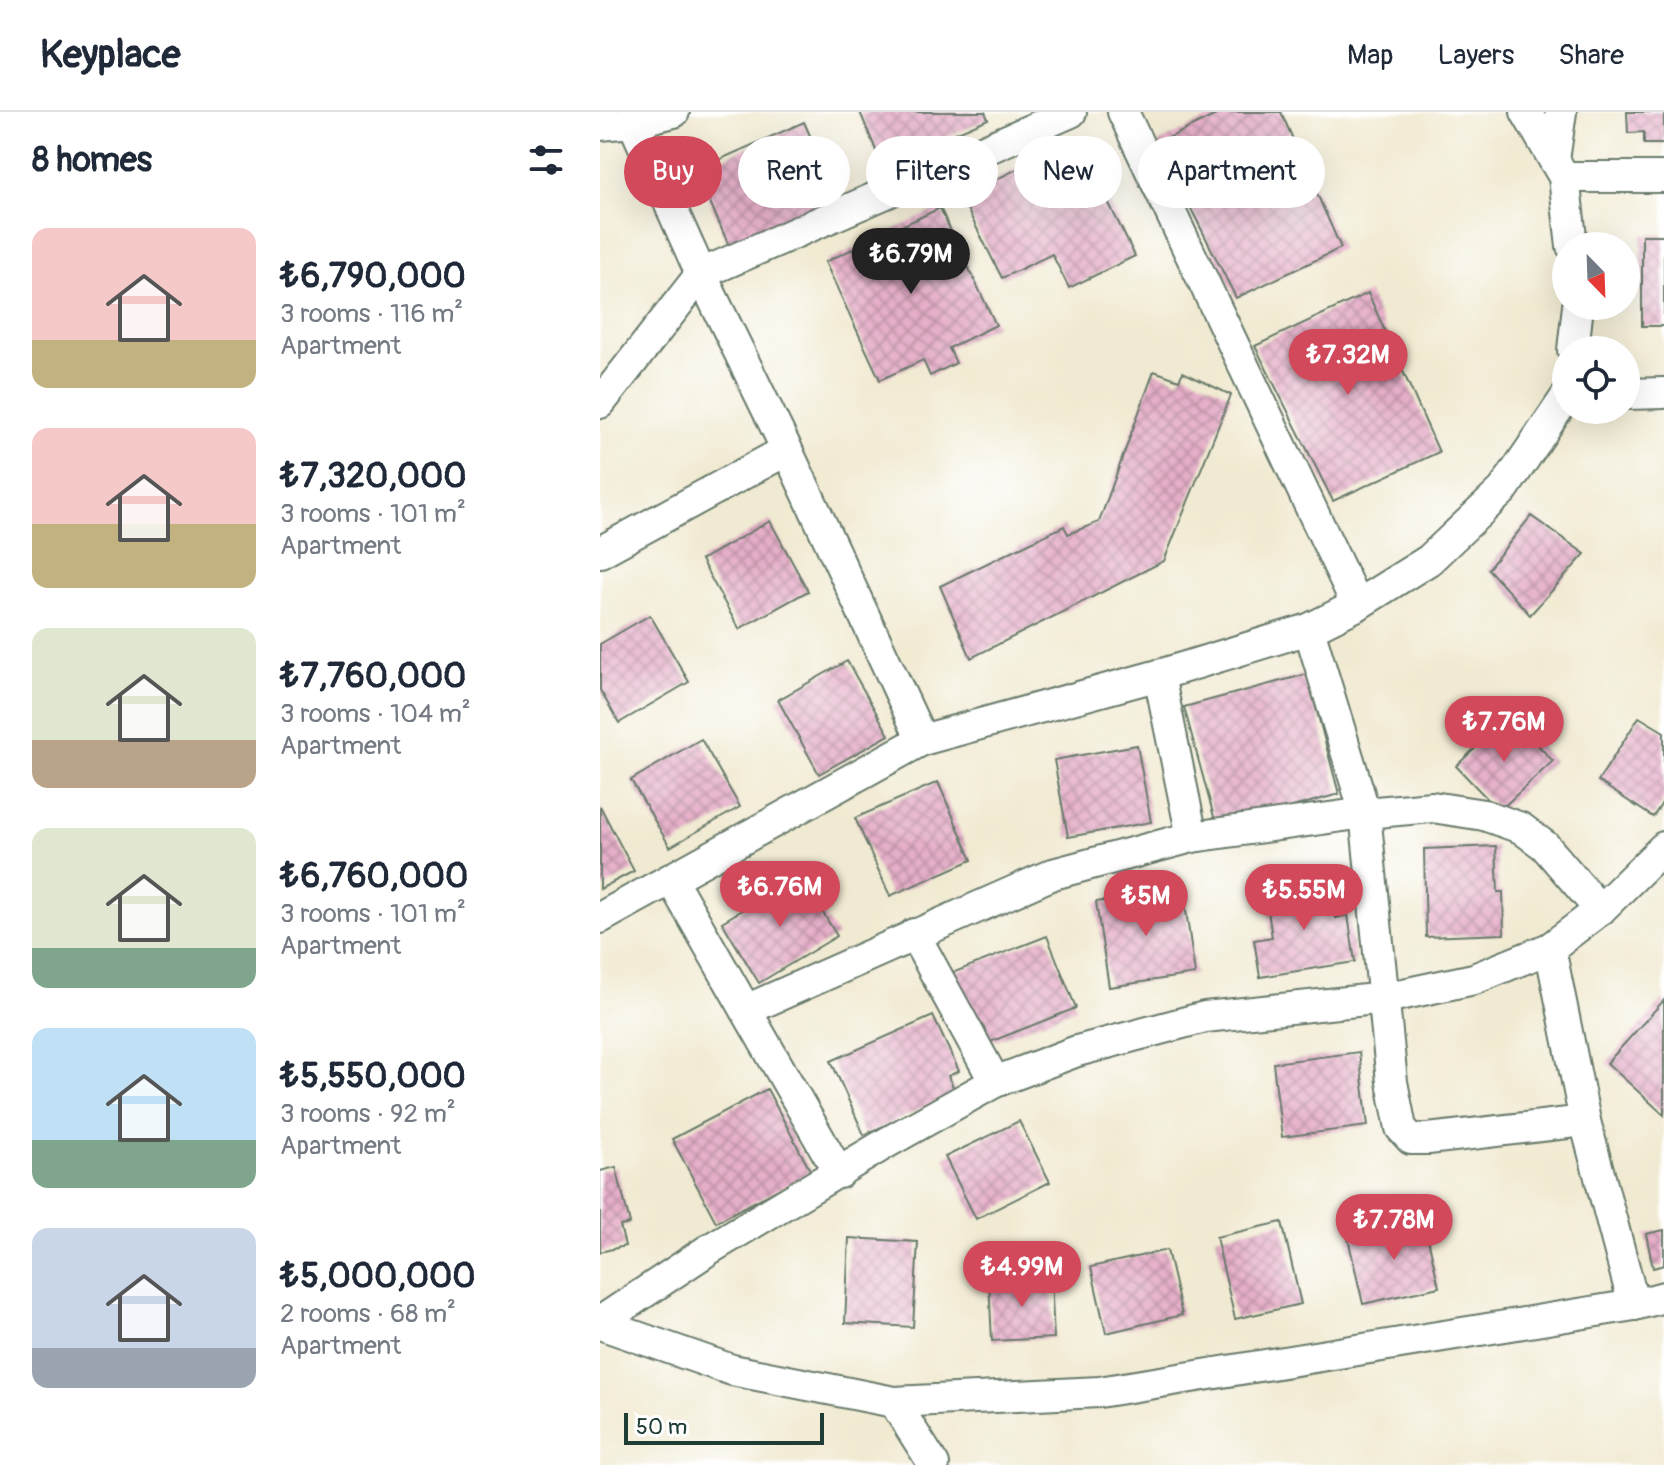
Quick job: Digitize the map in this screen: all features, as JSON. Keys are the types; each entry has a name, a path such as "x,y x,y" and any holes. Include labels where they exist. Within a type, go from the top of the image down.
{"street":[{"path":"600,125 633,122 674,112"},
{"path":"600,403 701,274 1071,112"},
{"path":"1123,112 1357,605"},
{"path":"1526,112 1559,169"},
{"path":"1561,112 1559,169 1570,232"},
{"path":"633,122 701,274 922,740"},
{"path":"1559,169 1664,177"},
{"path":"1640,394 1664,393"},
{"path":"600,918 922,740 1159,675 1309,629 1357,605 1429,560 1503,490 1552,418"},
{"path":"600,552 787,450"},
{"path":"1309,629 1365,813 1395,1098 1401,1128 1411,1139 1585,1121"},
{"path":"1159,675 1192,837"},
{"path":"746,1010 1053,874 1192,837 1365,813 1432,807 1484,815 1521,828 1545,846 1600,910"},
{"path":"600,1323 708,1250 995,1082 1077,1051 1205,1017 1385,998 1474,979 1550,948 1600,910 1664,847"},
{"path":"671,879 839,1173"},
{"path":"914,934 995,1082"},
{"path":"1550,948 1585,1121 1634,1305"},
{"path":"600,1323 732,1370 894,1402 1099,1392 1634,1305 1664,1297"},
{"path":"894,1402 934,1465"}],"building":[{"path":"860,112 985,112 988,119 949,136 870,136"},
{"path":"1222,112 1281,112 1292,136 1172,136"},
{"path":"1627,112 1664,112 1664,144 1644,144 1644,132 1628,133"},
{"path":"804,122 810,136 772,136"},
{"path":"738,151 738,208 817,208 729,246 712,208 722,208 722,158"},
{"path":"1014,170 1014,208 1111,208 1135,256 1069,288 1052,254 1002,278 967,208 998,208 998,178"},
{"path":"940,208 996,325 949,348 956,363 930,376 923,360 880,380 825,262"},
{"path":"1191,208 1323,208 1341,248 1236,298"},
{"path":"1642,235 1664,235 1664,326 1642,326"},
{"path":"1368,293 1439,452 1333,501 1255,346"},
{"path":"1154,371 1179,380 1183,372 1231,395 1164,561 971,658 940,586 1064,526 1068,534 1099,522"},
{"path":"1531,516 1585,554 1530,615 1488,569"},
{"path":"770,521 808,591 739,629 701,560"},
{"path":"650,615 689,682 619,723 600,690 600,644"},
{"path":"847,661 889,735 819,774 778,700"},
{"path":"1307,674 1339,794 1217,828 1184,707"},
{"path":"1510,716 1553,761 1499,811 1456,766"},
{"path":"1639,717 1664,732 1664,800 1653,817 1598,781"},
{"path":"701,739 740,807 670,847 631,780"},
{"path":"1137,745 1151,822 1068,837 1054,760"},
{"path":"938,782 972,860 890,896 855,818"},
{"path":"600,806 634,871 600,889"},
{"path":"1496,846 1498,892 1503,892 1504,934 1426,937 1424,849"},
{"path":"800,875 837,936 759,983 722,922"},
{"path":"1331,882 1336,918 1348,915 1355,962 1260,977 1254,940 1272,937 1265,891"},
{"path":"1183,889 1195,974 1109,987 1096,902"},
{"path":"1047,936 1076,1008 980,1046 952,973"},
{"path":"1664,1000 1664,1115 1607,1063"},
{"path":"933,1016 959,1071 948,1076 956,1093 864,1135 831,1061"},
{"path":"1359,1052 1368,1126 1282,1137 1273,1063"},
{"path":"767,1089 811,1172 716,1222 672,1139"},
{"path":"1019,1121 1050,1182 976,1219 945,1157"},
{"path":"616,1167 630,1224 620,1226 625,1246 600,1252 600,1171"},
{"path":"1424,1221 1439,1287 1363,1304 1348,1238"},
{"path":"1282,1222 1301,1304 1235,1319 1216,1237"},
{"path":"1664,1230 1664,1265 1653,1268 1646,1234"},
{"path":"849,1238 918,1242 913,1327 845,1323"},
{"path":"1167,1250 1182,1315 1106,1333 1091,1267"},
{"path":"1051,1277 1054,1338 992,1341 989,1281"}]}
